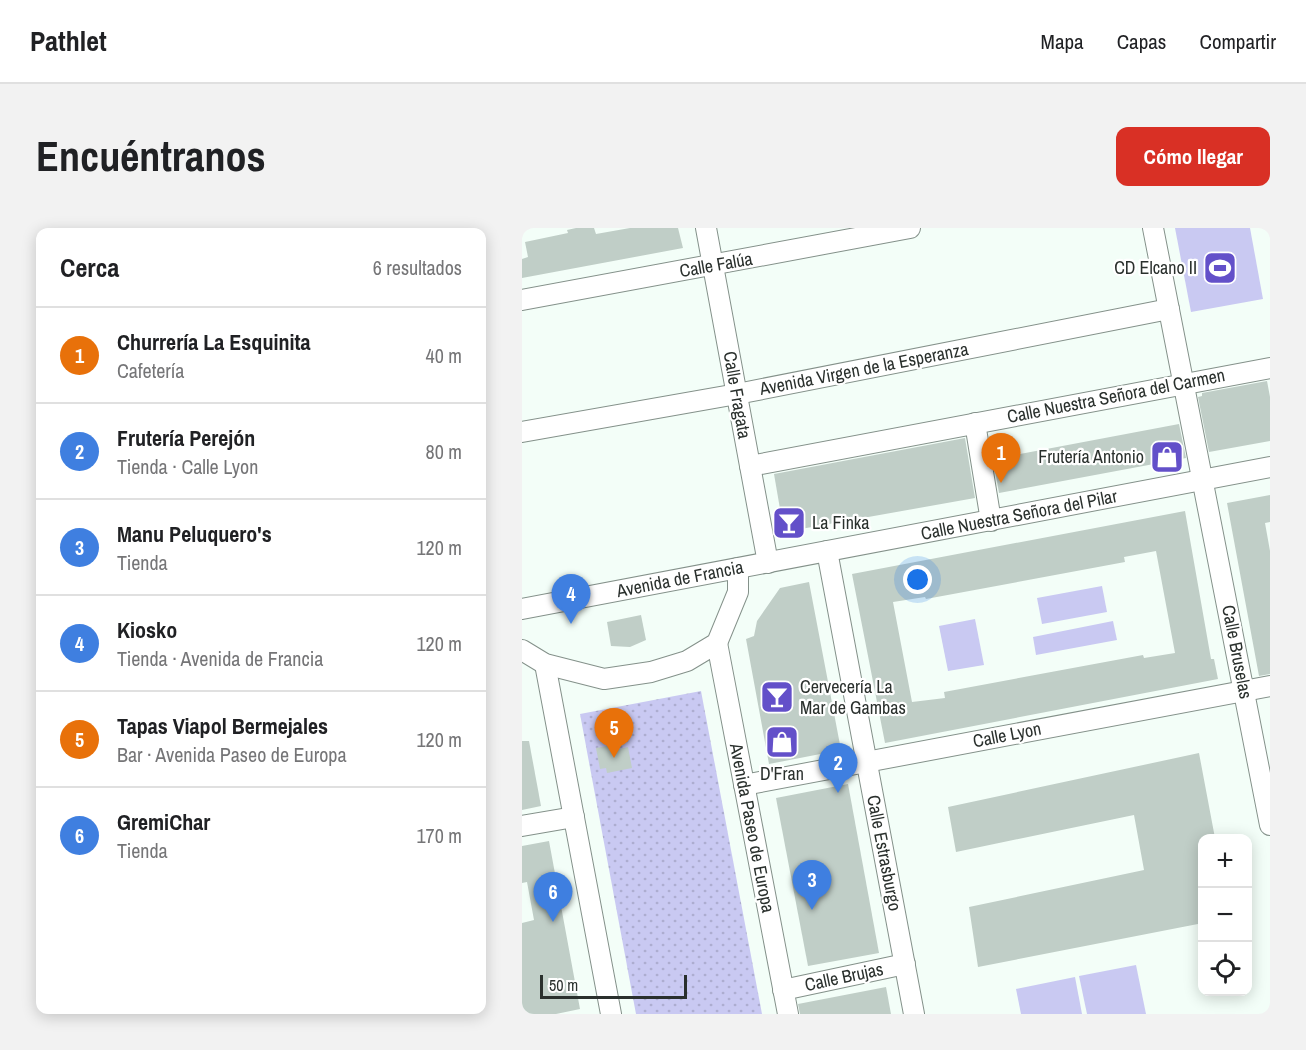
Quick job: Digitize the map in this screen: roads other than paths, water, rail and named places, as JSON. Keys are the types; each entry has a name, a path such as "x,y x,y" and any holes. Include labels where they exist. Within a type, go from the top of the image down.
{"street":[{"name":"Calle Fragata","path":"706,228 768,563"},
{"name":"Calle Falúa","path":"522,300 910,228"},
{"name":"Calle Bruselas","path":"1154,228 1270,825"},
{"name":"Avenida Virgen de la Esperanza","path":"522,432 737,394 1169,309"},
{"name":"Calle Nuestra Señora del Carmen","path":"750,466 1270,368"},
{"path":"975,423 991,520"},
{"name":"Calle Nuestra Señora del Pilar","path":"768,563 1270,467"},
{"name":"Calle Estrasburgo","path":"827,551 914,1014"},
{"name":"Avenida de Francia","path":"522,609 768,563"},
{"path":"522,650 545,664 604,679 651,672 687,661 717,643 738,592 738,568"},
{"name":"Avenida Paseo de Europa","path":"717,643 788,1014"},
{"path":"545,664 611,1014"},
{"name":"Calle Lyon","path":"744,785 1270,686"},
{"path":"522,826 574,817"},
{"name":"Calle Brujas","path":"783,990 905,964"}],"place":[{"name":"CD Elcano II","path":"1220,268"},
{"name":"Frutería Antonio","path":"1167,457"},
{"name":"Churrería La Esquinita","path":"1001,483"},
{"name":"La Finka","path":"789,523"},
{"name":"Kiosko","path":"571,624"},
{"name":"Cervecería La Mar de Gambas","path":"777,697"},
{"name":"D'Fran","path":"782,742"},
{"name":"Tapas Viapol Bermejales","path":"614,758"},
{"name":"Frutería Perejón","path":"838,793"},
{"name":"Manu Peluquero's","path":"812,910"},
{"name":"GremiChar","path":"553,922"}]}
